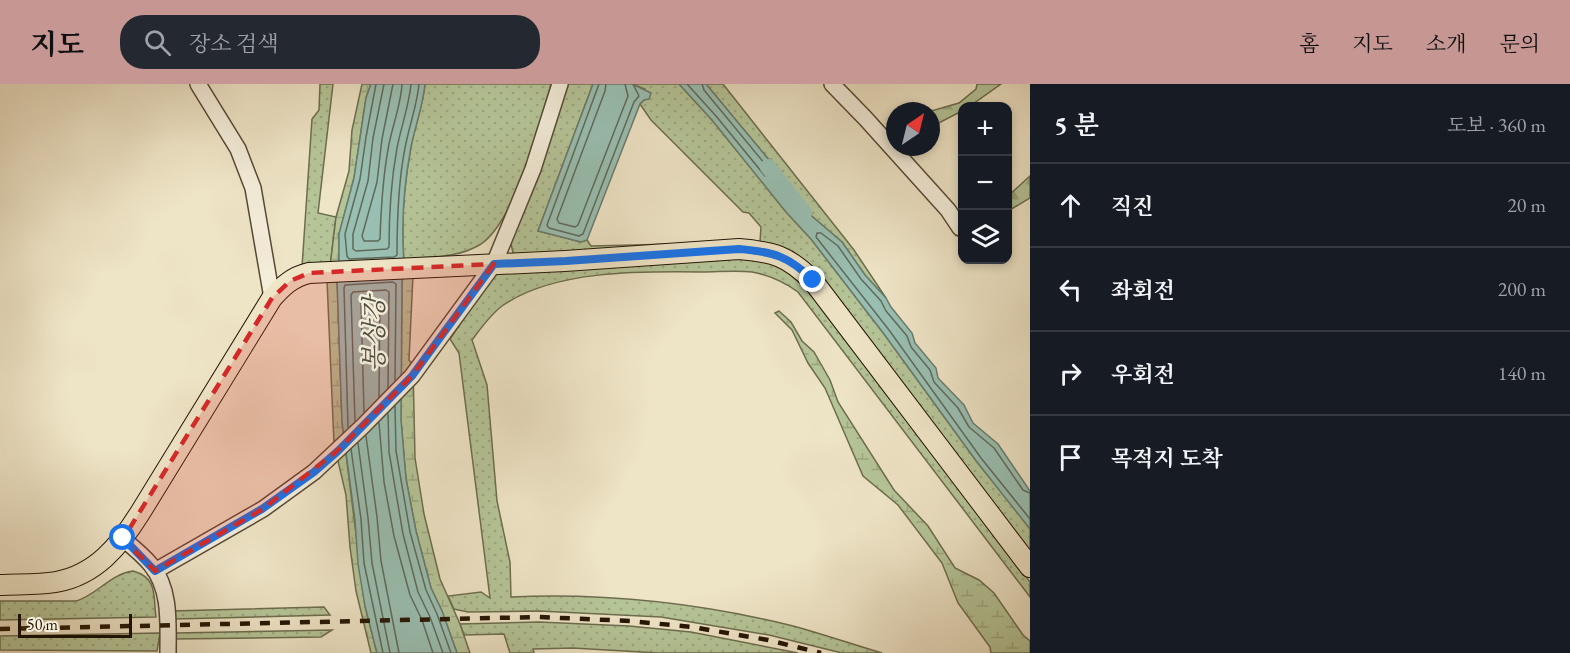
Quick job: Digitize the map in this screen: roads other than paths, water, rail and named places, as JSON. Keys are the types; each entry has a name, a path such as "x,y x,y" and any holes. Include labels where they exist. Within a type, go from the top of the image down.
{"main road":[{"path":"0,585 56,582 74,577 111,554 272,298 290,280 309,273 566,261 739,249 767,253 790,260 813,280 1030,567"}],"street":[{"path":"198,84 238,149 253,188 272,298"},
{"path":"155,571 262,509 314,472 412,376 494,264 533,169 560,84"},
{"path":"832,84 948,210 958,225"},
{"path":"123,538 155,571 165,595 168,653"}],"water":[{"path":"371,84 425,84 407,175 403,219 404,262 339,265 339,234 354,178 366,98"},
{"path":"593,84 632,84 651,93 649,99 640,104 587,240 581,242 538,231"},
{"path":"679,84 706,84 774,166 782,186 800,206 842,242 865,275 886,298 912,333 915,343 936,368 938,378 964,405 973,423 998,444 1030,491 1030,529 977,462 884,334 811,239"},
{"name":"봉상강","path":"402,276 401,420 406,479 416,531 431,588 457,653 377,653 365,606 358,564 355,520 342,422 337,279"}],"waterway":[{"path":"768,167 804,213"}],"railway":[{"path":"0,629 539,617 630,621 692,627 768,640 821,653"}]}
